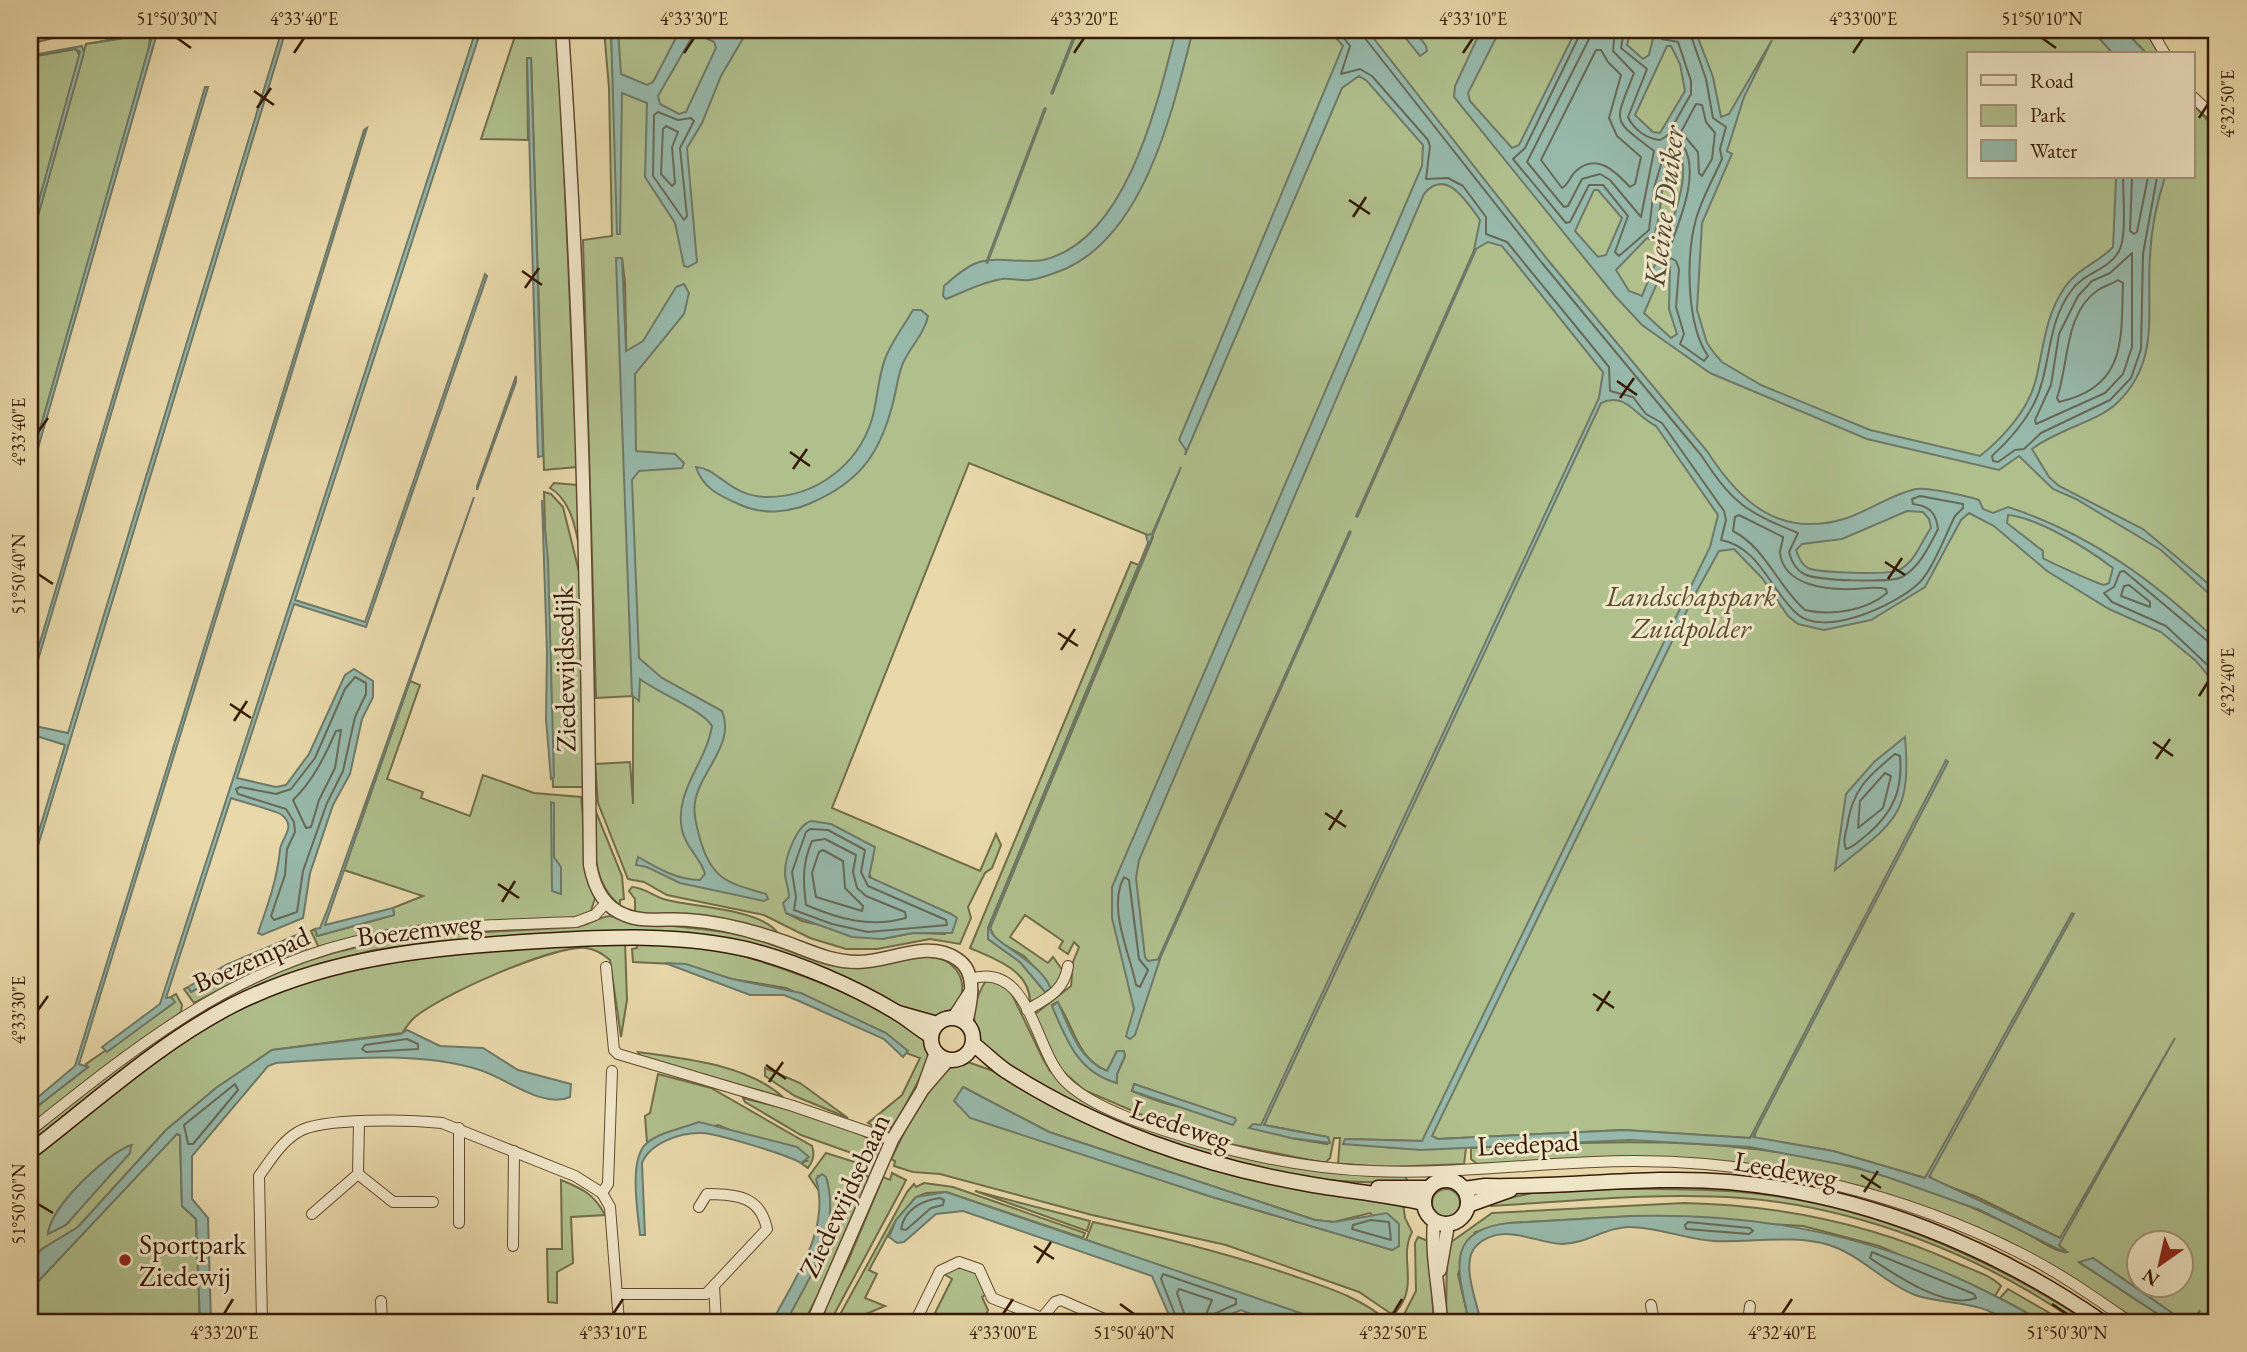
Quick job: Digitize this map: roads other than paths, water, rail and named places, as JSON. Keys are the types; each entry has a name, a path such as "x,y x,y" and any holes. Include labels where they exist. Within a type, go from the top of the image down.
{"main road":[{"name":"Boezemweg","path":"30,1152 153,1056 229,1007 307,974 352,961 406,951 604,937 650,936 701,940 751,951 801,968 934,1030"},
{"path":"960,1020 973,1036 970,1049 942,1056 934,1030 960,1020"},
{"name":"Leedeweg","path":"970,1049 1094,1118 1168,1148 1227,1166 1308,1184 1423,1203"},
{"path":"1447,1180 1464,1189 1468,1205 1462,1218 1441,1223 1428,1215 1423,1203 1429,1188 1447,1180"},
{"name":"Leedeweg","path":"1464,1189 1728,1182 1802,1193 1867,1208 1940,1232 2015,1266 2102,1322"},
{"name":"Leedeweg","path":"1356,1190 1382,1187 1429,1188"},
{"name":"Leedeweg","path":"1468,1205 1518,1187"}],"street":[{"name":"Ziedewijdsedijk","path":"562,30 585,486 590,668 590,865 597,891 606,903"},
{"path":"2151,30 2164,52"},
{"path":"2194,98 2217,119"},
{"path":"606,903 624,915 635,918 690,920 726,926 780,940 837,961 879,961 915,952 942,952 959,960 970,985 960,1020"},
{"name":"Boezempad","path":"30,1130 108,1069 191,1010 275,968 352,942 390,935 576,922 595,915 606,903"},
{"path":"606,967 614,1050 618,1054 793,1106 892,1140"},
{"path":"1027,1010 1058,991 1066,981 1068,967"},
{"name":"Leedepad","path":"970,985 993,975 1003,978 1027,1010 1048,1058 1068,1084 1113,1109 1204,1142 1274,1159 1363,1170 1636,1161 1769,1172 1843,1186 1920,1210 1974,1231 2060,1275 2130,1322"},
{"name":"Ziedewijdsebaan","path":"813,1322 892,1140 942,1056"},
{"path":"602,1193 608,1184 612,1071"},
{"path":"262,1322 258,1176 298,1132 320,1124 421,1121 459,1128 575,1176 602,1193 610,1206 619,1322"},
{"path":"312,1214 358,1174 359,1123"},
{"path":"459,1128 459,1223"},
{"path":"513,1247 511,1164 514,1151"},
{"path":"358,1174 393,1202 433,1202"},
{"path":"618,1294 706,1294 767,1229 764,1216 743,1196 707,1194 699,1206"},
{"path":"1441,1223 1432,1243 1438,1277 1441,1322"},
{"path":"915,1322 940,1271 959,1262 979,1269 992,1298 1040,1320 1055,1302 1061,1300 1111,1322"},
{"path":"714,1286 716,1322"},
{"path":"381,1301 382,1322"},
{"path":"1651,1305 1654,1322"},
{"path":"1748,1322 1750,1306"},
{"path":"434,1322 452,1320"}],"water":[{"path":"160,30 171,30 156,37 30,476 30,464 151,40 149,36 141,35 94,43"},
{"path":"282,30 286,30 30,872 30,861 65,745 30,734 30,725 68,733"},
{"path":"476,30 481,30 295,600 365,622 485,274 487,276 366,627 294,604 237,778 276,787 286,785 309,754 345,675 354,669 373,681 373,697 362,719 350,774 333,805 310,873 303,918 262,935 258,933 272,891 288,824 279,813 231,798 166,998 171,997 175,1002 107,1052 102,1047 160,1004"},
{"path":"611,30 618,30 621,74 647,85 653,82 680,30 748,30 721,76 702,123 687,148 697,262 688,267 684,266 675,223 645,177 647,103 622,93 620,234 617,234","holes":["698,34 714,42 716,48 686,112 679,114 660,104 658,96 692,37"]},
{"path":"1176,30 1193,30 1176,95 1152,165 1136,198 1116,227 1093,252 1065,269 1033,279 995,280 946,299 943,296 944,286 974,264 990,260 1043,260 1072,248 1097,226 1117,198 1134,164 1148,129"},
{"path":"1329,30 1367,30 1547,259 1734,487 1765,512 1802,524 1823,523 1847,518 1916,489 1948,492 1979,500 1983,509 1993,513 2008,507 2094,545 2145,579 2217,641 2217,686 2196,661 2161,632 2109,609 2047,571 1994,526 1969,513 1961,520 1925,587 1871,620 1824,630 1798,624 1788,616 1762,578 1734,549 1719,551 1693,598 1432,1136 1438,1139 1624,1130 1750,1138 1946,760 1948,762 1753,1137 1833,1151 1925,1178 2072,913 2074,914 1929,1177 2060,1238 2175,1038 2059,1245 2066,1253 1980,1210 1890,1178 1855,1167 1750,1147 1630,1140 1421,1150 1343,1144 1345,1139 1422,1141 1710,547 1718,515 1656,426 1617,400 1601,403 1264,1125 1328,1137 1330,1143 1291,1138 1249,1128 1253,1124 1261,1125 1599,398 1603,372 1502,246 1488,242 1474,250 1480,220 1455,190 1440,184 1424,194 1139,860 1136,878 1145,957 1148,961 1160,959 1135,1035 1130,1039 1126,1036 1134,1009 1112,918 1112,887 1422,166 1423,145 1367,81 1359,76 1342,88 1185,455 1186,450 1179,440 1343,46","holes":["1907,511 1923,512 1929,519 1931,528 1914,557 1899,570 1869,573 1815,570 1808,568 1800,560 1796,550 1802,544 1842,539","2008,515 2048,528 2090,552 2113,568 2109,583 2104,585 2043,558 2043,551 2007,523"]},
{"path":"1399,30 1414,30 1427,51 1420,56"},
{"path":"1481,30 1500,30 1468,93 1470,101 1512,148 1519,145 1576,30 1631,30 1627,45 1643,59 1649,55 1655,30 1695,30 1713,77 1721,117 1729,114 1772,40 1744,97 1727,151 1732,154 1702,223 1697,310 1707,343 1722,362 1761,385 1870,430 1980,456 2006,431 2028,401 2036,379 2049,320 2065,287 2076,275 2113,247 2116,179 2165,178 2152,236 2148,334 2146,353 2140,370 2131,387 2109,409 2032,449 2049,477 2059,486 2143,529 2217,591 2217,601 2161,550 2076,499 2053,489 2019,456 1999,470 1867,439 1710,373 1642,325 1615,296 1454,97 1455,86","holes":["1667,46 1671,46 1680,64 1685,91 1660,133 1653,132 1635,115","1678,149 1682,158 1683,179 1669,232 1663,234 1655,232 1665,171 1672,151","1594,190 1598,190 1622,218 1606,255 1598,257 1575,231","1647,238 1663,245 1642,296 1629,291 1616,270","1670,265 1669,309 1677,334 1671,338 1644,313 1664,267"]},
{"path":"2092,30 2124,30 2145,52 2111,52"},
{"path":"82,46 84,53 30,244 30,233 80,52 76,49 33,55"},
{"path":"527,58 531,58 543,456 538,457"},
{"path":"205,87 208,87 30,687 30,676"},
{"path":"367,128 79,1064 88,1067 30,1112 30,1104 75,1066 364,130"},
{"path":"616,258 622,258 626,351 643,341 676,287 684,284 689,293 684,314 635,374 636,451 675,454 684,463 682,468 639,471 632,480 639,658 662,678 722,711 725,723 721,746 703,779 695,802 700,839 716,872 732,883 766,894 768,899 764,901 680,883 647,867 636,865 638,857 675,876 700,880 705,874 684,836 681,816 686,790 704,752 712,726 690,708 640,679 639,701 632,695"},
{"path":"913,310 921,310 928,316 921,334 903,363 886,427 863,467 841,487 795,509 760,511 728,499 703,482 696,467 711,472 743,492 767,497 802,491 833,475 857,451 865,436 872,419 885,360"},
{"path":"516,376 516,382 477,490 477,486"},
{"path":"1181,467 990,928 998,940 1046,979 1051,989 1045,992 1020,962 988,939 988,928 1148,543 1146,535 1152,534"},
{"path":"474,497 325,925 393,908 394,915 317,936 315,929 320,928 327,911"},
{"path":"542,500 548,560 554,777 551,779 546,719 547,652"},
{"path":"1905,737 1905,785 1894,816 1871,840 1835,870 1846,794 1874,762"},
{"path":"551,802 554,803 554,857 561,867 561,894 552,891"},
{"path":"811,821 831,824 875,847 869,877 957,918 952,933 913,933 882,939 852,937 786,913 783,903 789,897 785,875 787,861 800,829"},
{"path":"294,936 298,942 259,956 191,992 188,987 226,965"},
{"path":"665,963 686,964 732,979 801,993 886,1033 908,1051 903,1057 884,1039 784,995 750,995"},
{"path":"1058,1002 1076,1042 1097,1066 1107,1071 1117,1051 1124,1051 1117,1083 1092,1071 1075,1054 1052,1006"},
{"path":"407,1030 440,1046 483,1048 518,1070 571,1084 570,1097 548,1099 480,1070 430,1060 353,1058 276,1063 268,1066 192,1156 192,1199 208,1218 211,1322 200,1322 196,1219 182,1206 180,1135 177,1134 30,1290 30,1262 42,1249 78,1227 166,1130 216,1088 272,1050 401,1034"},
{"path":"1134,1084 1236,1120 1233,1125 1132,1091"},
{"path":"963,1087 1049,1132 1315,1220 1334,1222 1387,1213 1399,1224 1399,1246 1392,1250 1209,1196 970,1118 954,1101"},
{"path":"699,1122 797,1147 809,1157 801,1163 753,1145 702,1133 685,1134 667,1140 652,1150 642,1163 645,1235 640,1235 636,1173 641,1150 658,1136"},
{"path":"131,1145 130,1153 66,1225 48,1234 58,1210 81,1183 108,1159"},
{"path":"822,1174 826,1177 830,1197 830,1216 821,1252 786,1322 772,1322 808,1254 819,1217 816,1179"},
{"path":"946,1192 1322,1322 1270,1322 1241,1310 1212,1322 1172,1322 1152,1276 963,1211 936,1214 904,1242 897,1243 889,1237 896,1220 916,1197"},
{"path":"1632,1216 1763,1222 1847,1239 1930,1266 1998,1297 2042,1322 2005,1322 1975,1306 1915,1295 1893,1284 1852,1255 1829,1245 1786,1239 1713,1241 1629,1227 1562,1244 1507,1234 1486,1239 1476,1246 1469,1262 1471,1283 1481,1322 1469,1322 1462,1287 1460,1257 1464,1245 1473,1235 1488,1227 1509,1223"},
{"path":"2093,1258 2124,1280 2124,1292 2079,1262"},
{"path":"2137,1300 2153,1300 2185,1322 2170,1322"}],"waterway":[{"path":"1052,93 1077,30"},
{"path":"987,262 1045,109"},
{"path":"1357,516 1475,250"},
{"path":"1159,959 1350,532"}],"place":[{"name":"Sportpark Ziedewij","path":"125,1260"}],"water label":[{"name":"Kleine Duiker","path":"1664,206"}],"park label":[{"name":"Landschapspark Zuidpolder","path":"1691,612"}]}
